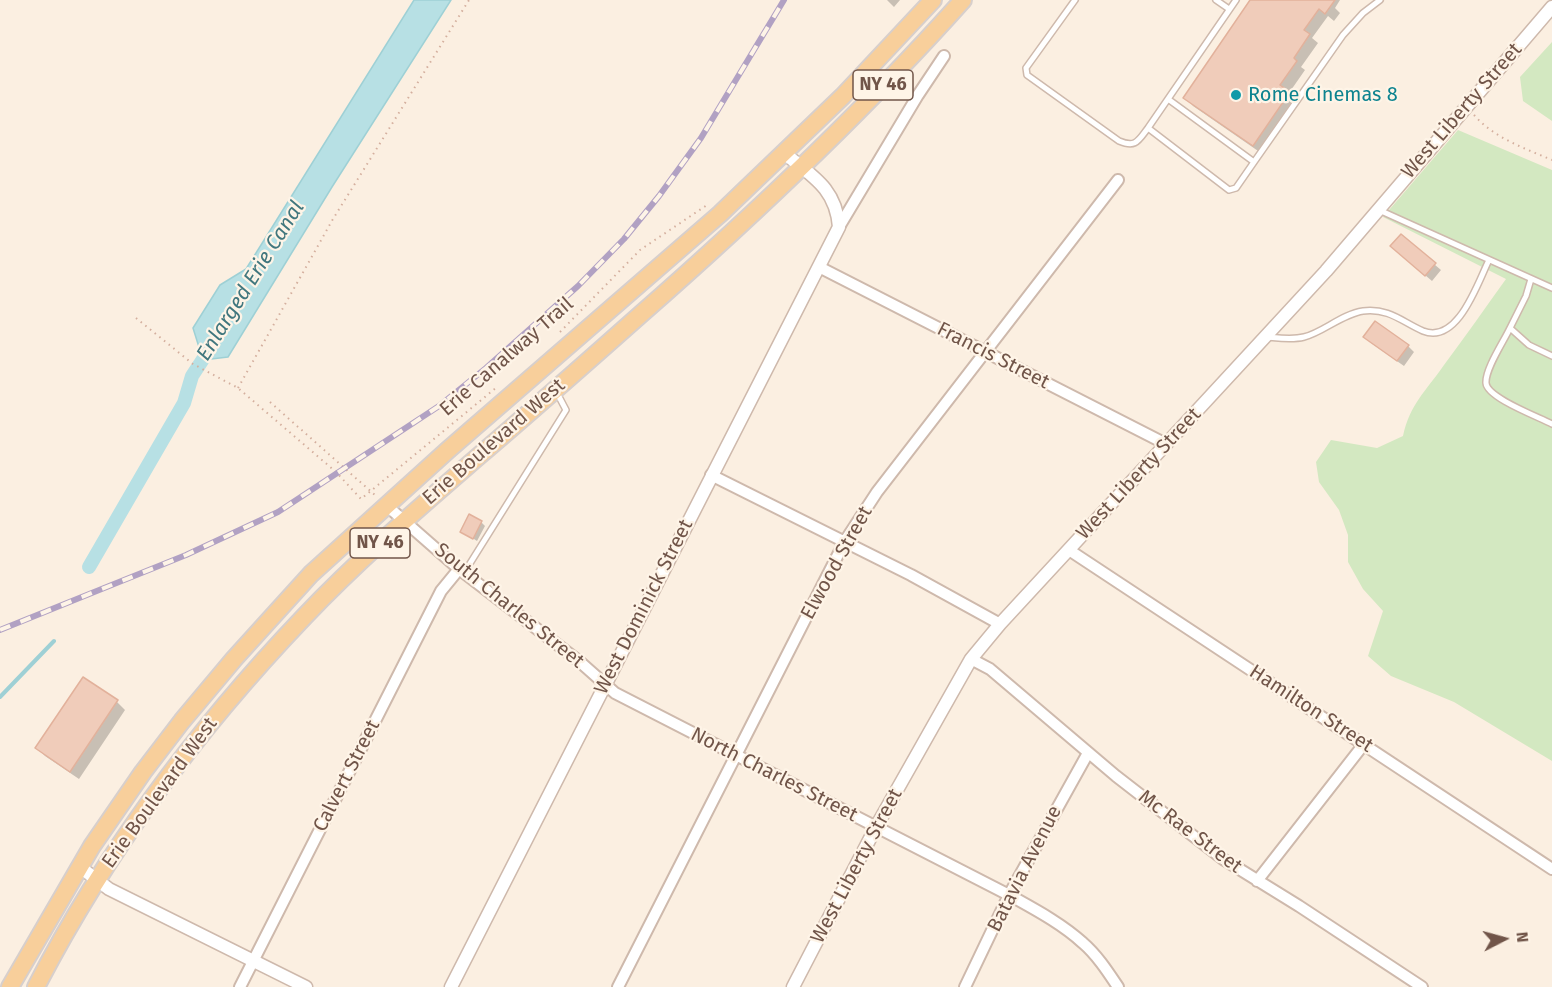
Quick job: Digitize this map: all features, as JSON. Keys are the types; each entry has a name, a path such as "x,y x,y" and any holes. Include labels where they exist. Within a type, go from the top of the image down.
{"main road":[{"name":"Erie Boulevard West","path":"10,987 80,867 143,772 234,659 311,574 386,505 720,214 843,96 933,0"},
{"name":"Erie Boulevard West","path":"36,987 54,951 136,821 223,707 304,616 405,520 650,306 801,167 910,58 963,0"}],"street":[{"name":"West Liberty Street","path":"793,987 876,827 971,659 1000,624 1265,337 1552,7"},
{"name":"West Dominick Street","path":"452,987 786,327 839,227 944,56"},
{"path":"784,153 825,187 833,198 838,213 839,227"},
{"name":"Elwood Street","path":"618,987 845,541 877,492 1118,180"},
{"name":"Francis Street","path":"819,267 1166,444"},
{"path":"711,475 845,541 1000,624"},
{"name":"South Charles Street","path":"386,505 461,571 580,662 605,684"},
{"name":"Hamilton Street","path":"1069,550 1552,869"},
{"name":"Calvert Street","path":"240,987 441,591 461,571"},
{"name":"Mc Rae Street","path":"971,659 990,669 1088,753 1223,859 1422,987"},
{"name":"North Charles Street","path":"605,684 615,693 1009,895 1049,918 1084,943 1104,965 1118,987"},
{"path":"1257,881 1364,744"},
{"name":"Batavia Avenue","path":"965,987 1009,895 1088,753"},
{"path":"80,867 109,889 306,987"}],"lane":[{"path":"1075,0 1026,68 1027,75 1119,141 1129,145 1137,142 1148,129 1236,0"},
{"path":"1216,0 1229,9"},
{"path":"1148,129 1228,190 1236,188 1343,35 1363,13 1380,0"},
{"path":"1168,99 1254,162"},
{"path":"1378,209 1552,288"},
{"path":"1265,337 1306,337 1362,311 1377,311 1398,316 1425,332 1438,332 1449,327 1461,316 1489,260"},
{"path":"1531,279 1526,296 1489,370 1486,382 1487,388 1495,396 1552,424"},
{"path":"1510,328 1529,345 1552,356"},
{"path":"461,571 496,526 566,410 555,388"}],"path":[{"path":"238,388 333,219 469,0"},
{"path":"1466,106 1484,127 1515,145 1552,160"},
{"name":"Erie Canalway Trail","path":"557,335 640,250 711,202"},
{"path":"136,318 203,371 238,388 336,472 361,498 371,491"},
{"name":"Erie Canalway Trail","path":"371,491 504,381"},
{"path":"270,402 386,505"}],"green space":[{"path":"1552,42 1552,121 1523,101 1520,77"},
{"path":"1458,130 1552,170 1552,761 1454,702 1391,676 1368,656 1383,611 1363,589 1348,562 1348,535 1339,510 1319,482 1316,462 1331,440 1377,448 1403,436 1419,398 1506,279 1383,217"}],"water":[{"path":"414,0 451,0 332,187 228,357 203,360 193,328 220,285 246,269"}],"building":[{"path":"1250,0 1335,0 1325,14 1319,9 1304,30 1310,34 1294,58 1297,61 1280,85 1290,92 1253,146 1183,98"},
{"path":"1401,234 1436,263 1425,276 1390,246"},
{"path":"1375,321 1409,345 1397,361 1363,337"},
{"path":"469,514 482,521 473,539 460,532"},
{"path":"83,677 118,700 70,772 35,748"}],"waterway":[{"name":"Enlarged Erie Canal","path":"89,567 184,403 192,376 213,344"},
{"name":"Enlarged Erie Canal","path":"0,697 54,641"}],"railway":[{"path":"0,630 186,555 278,512 439,406 486,368 578,286 624,239 701,138 784,0"}],"place":[{"name":"Rome Cinemas 8","path":"1236,95"}]}
